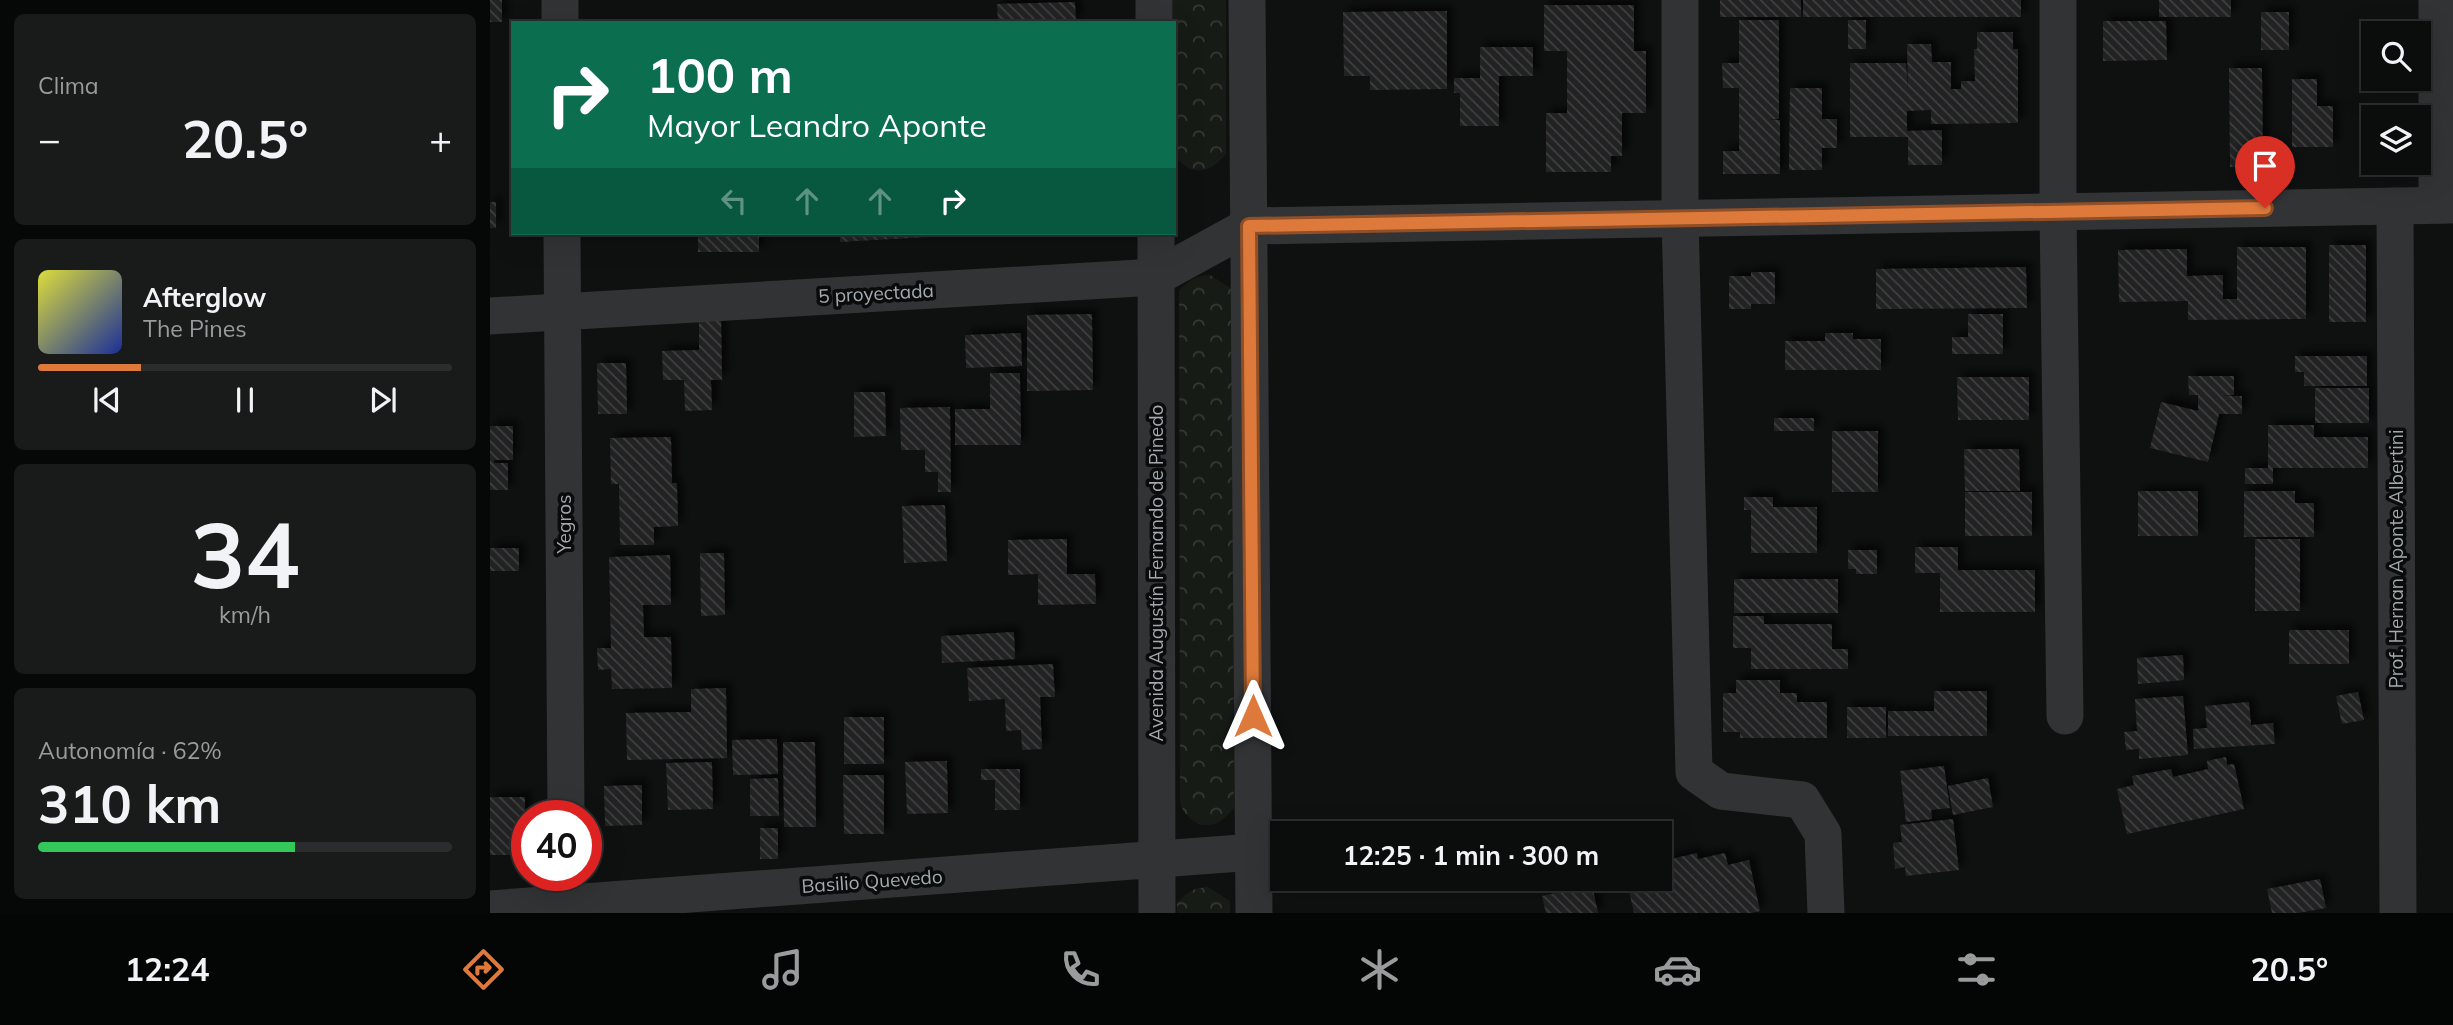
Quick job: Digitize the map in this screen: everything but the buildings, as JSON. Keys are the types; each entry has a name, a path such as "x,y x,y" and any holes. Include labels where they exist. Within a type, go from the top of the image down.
{"street":[{"path":"560,0 560,21"},
{"path":"1154,0 1154,21"},
{"path":"1247,0 1254,913"},
{"path":"1680,0 1680,218 1694,772 1721,791 1802,800 1823,835 1826,913"},
{"path":"2058,0 2065,716"},
{"path":"1249,226 2445,205 2437,0"},
{"name":"Prof. Hernan Aponte Albertini","path":"2395,206 2398,913"},
{"name":"5 proyectada","path":"490,316 1156,277 1249,226"},
{"name":"Yegros","path":"562,235 566,800"},
{"name":"Avenida Augustín Fernando de Pinedo","path":"1156,235 1157,913"},
{"name":"Basilio Quevedo","path":"602,887 1156,860 1254,852"},
{"name":"Basilio Quevedo","path":"490,909 559,891"}],"green space":[{"path":"1173,0 1226,0 1226,154 1207,169 1194,170 1176,158 1176,21 1173,21"},
{"path":"1210,275 1232,289 1234,808 1219,822 1204,825 1188,816 1180,799 1179,291 1193,279"},
{"path":"1208,887 1230,901 1230,913 1177,913 1177,903 1184,896"}],"route":[{"path":"1253,716 1249,226 2265,208"}]}
